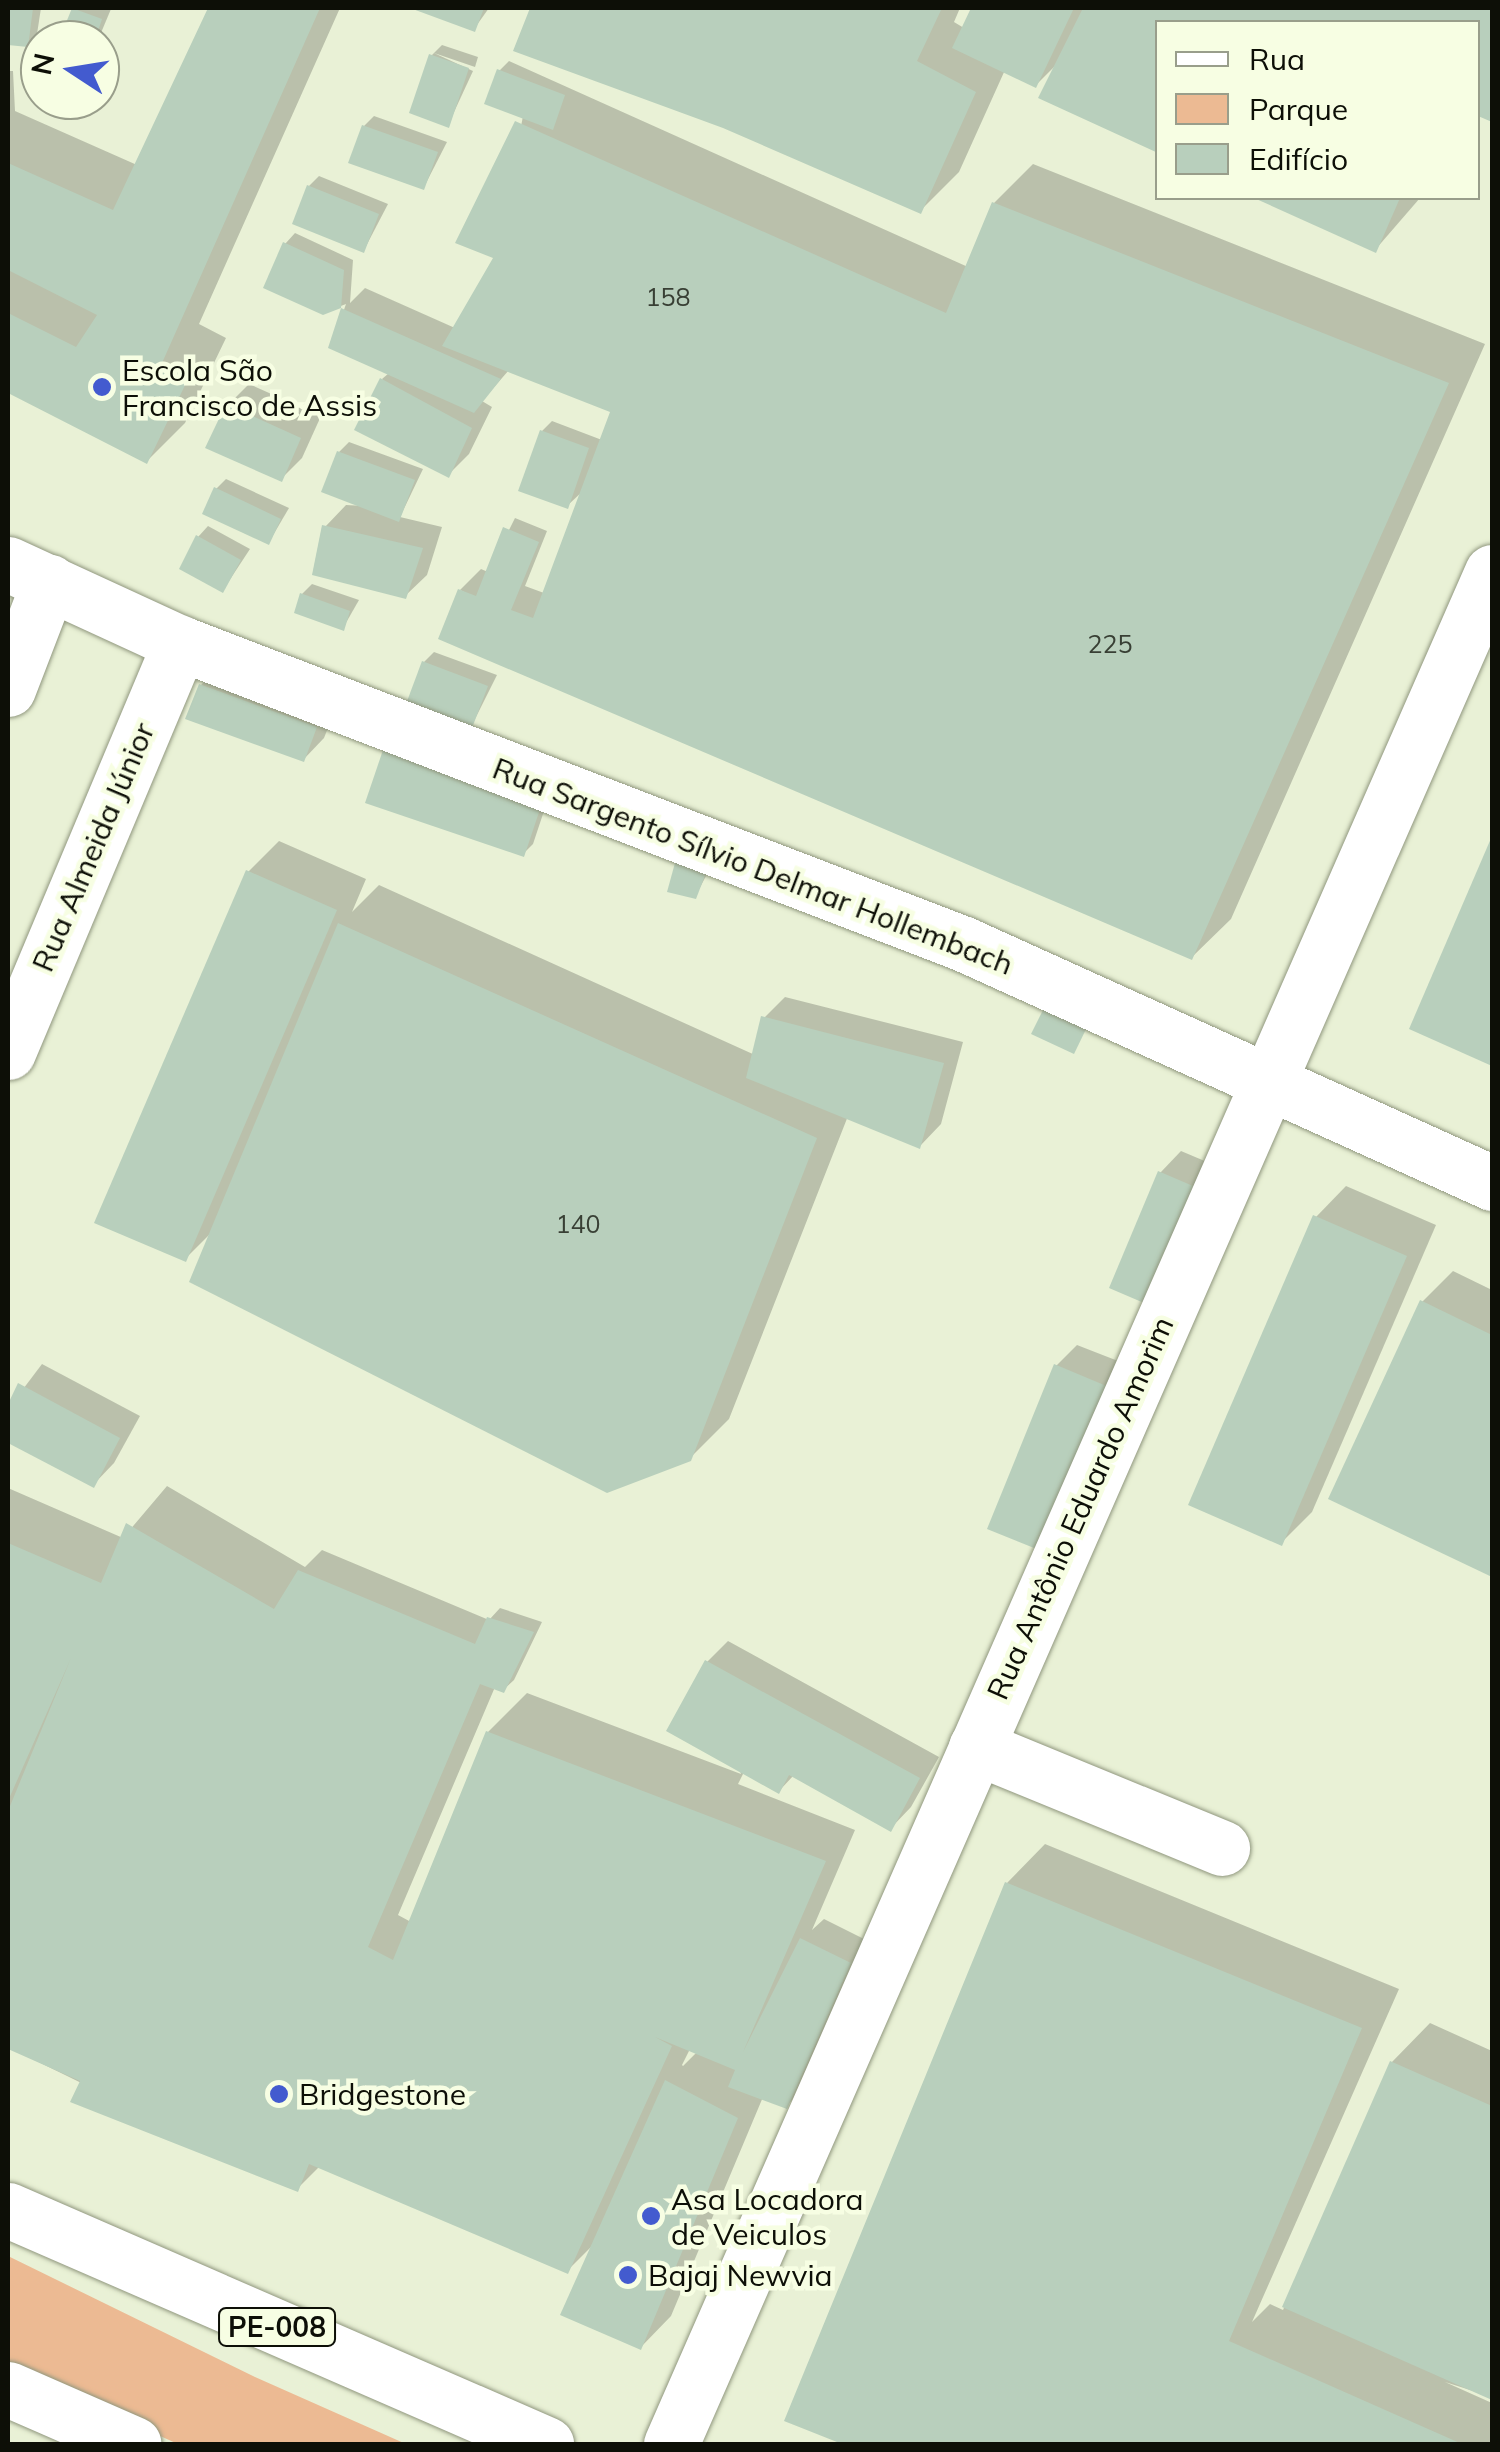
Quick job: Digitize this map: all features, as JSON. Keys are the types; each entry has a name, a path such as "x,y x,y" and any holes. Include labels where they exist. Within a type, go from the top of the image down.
{"main road":[{"name":"Rua Antônio Eduardo Amorim","path":"671,2444 1492,572"},
{"name":"Rua Sargento Sílvio Delmar Hollembach","path":"28,573 180,643 964,944 1492,1184"},
{"path":"8,689 28,573"},
{"name":"Rua Almeida Júnior","path":"8,1052 180,643"},
{"path":"976,1747 1222,1848"},
{"name":"PE-008","path":"8,2210 546,2444"},
{"path":"8,2390 134,2444"}],"green space":[{"path":"8,2256 255,2377 406,2444 178,2444 8,2368"}],"building":[{"path":"8,8 33,8 31,20 20,20 20,46 8,45"},
{"path":"72,8 102,19 102,20 67,20"},
{"name":"Escola São Francisco de Assis","path":"208,8 320,8 162,363 189,377 147,464 8,393 8,313 76,347 97,315 8,270 8,163 113,210"},
{"path":"410,8 484,8 475,32"},
{"path":"530,8 942,8 917,61 976,92 921,214 723,128 513,51"},
{"path":"971,8 1074,8 1036,88 952,48"},
{"path":"1083,8 1492,8 1492,122 1480,117 1480,20 1155,20 1155,152 1038,98"},
{"path":"429,54 469,68 449,128 409,113"},
{"path":"497,69 565,95 553,130 484,104"},
{"path":"515,121 946,313 992,202 1449,383 1192,960 438,639 458,589 476,596 503,527 539,542 511,610 533,618 610,412 442,346 493,258 455,243"},
{"path":"362,125 438,152 424,190 348,163"},
{"path":"307,185 379,214 364,253 292,224"},
{"path":"1258,200 1399,200 1376,253"},
{"path":"283,242 344,270 341,308 323,315 263,288"},
{"path":"341,308 501,379 474,413 328,348"},
{"path":"380,378 472,428 449,478 354,430"},
{"path":"226,404 301,438 282,482 205,448"},
{"path":"540,430 589,448 568,509 518,491"},
{"path":"337,451 415,480 399,522 321,492"},
{"path":"214,487 281,519 269,545 202,514"},
{"path":"322,525 423,548 406,599 312,575"},
{"path":"196,535 241,560 223,593 179,569"},
{"path":"300,593 350,611 344,631 294,613"},
{"path":"422,661 488,686 472,728 406,704"},
{"path":"199,684 317,727 304,762 185,719"},
{"path":"383,750 542,803 524,857 365,803"},
{"path":"1492,836 1492,1066 1409,1029"},
{"path":"678,852 709,865 696,899 667,892"},
{"path":"246,870 337,910 186,1262 94,1223"},
{"path":"338,923 817,1138 691,1461 607,1493 189,1282"},
{"path":"1046,1004 1089,1023 1074,1054 1031,1034"},
{"path":"761,1016 944,1063 920,1149 746,1078"},
{"path":"1158,1171 1207,1192 1158,1309 1109,1288"},
{"path":"1313,1215 1407,1256 1282,1546 1188,1505"},
{"path":"1420,1300 1492,1335 1492,1577 1328,1499"},
{"path":"1054,1364 1116,1390 1049,1554 987,1529"},
{"path":"18,1383 120,1438 94,1488 8,1443 8,1404"},
{"path":"126,1523 274,1609 298,1570 475,1644 487,1617 534,1632 504,1693 480,1684 368,1947 393,1960 486,1731 826,1861 743,2052 800,1938 851,1963 787,2109 728,2087 735,2070 655,2037 672,2046 568,2274 309,2164 298,2192 70,2102 80,2081 8,2049 8,1811 71,1658 8,1801 8,1543 101,1583"},
{"path":"705,1660 920,1778 891,1832 789,1775 779,1794 666,1731"},
{"path":"1005,1882 1362,2028 1229,2341 1462,2444 842,2444 784,2421"},
{"path":"1390,2061 1492,2106 1492,2400 1282,2307"},
{"name":"Asa Locadora de Veiculos","path":"665,2080 738,2118 641,2350 560,2315"}],"place":[{"name":"Escola São Francisco de Assis","path":"102,387"},
{"name":"Bridgestone","path":"279,2094"},
{"name":"Asa Locadora de Veiculos","path":"651,2216"},
{"name":"Bajaj Newvia","path":"628,2275"}]}
